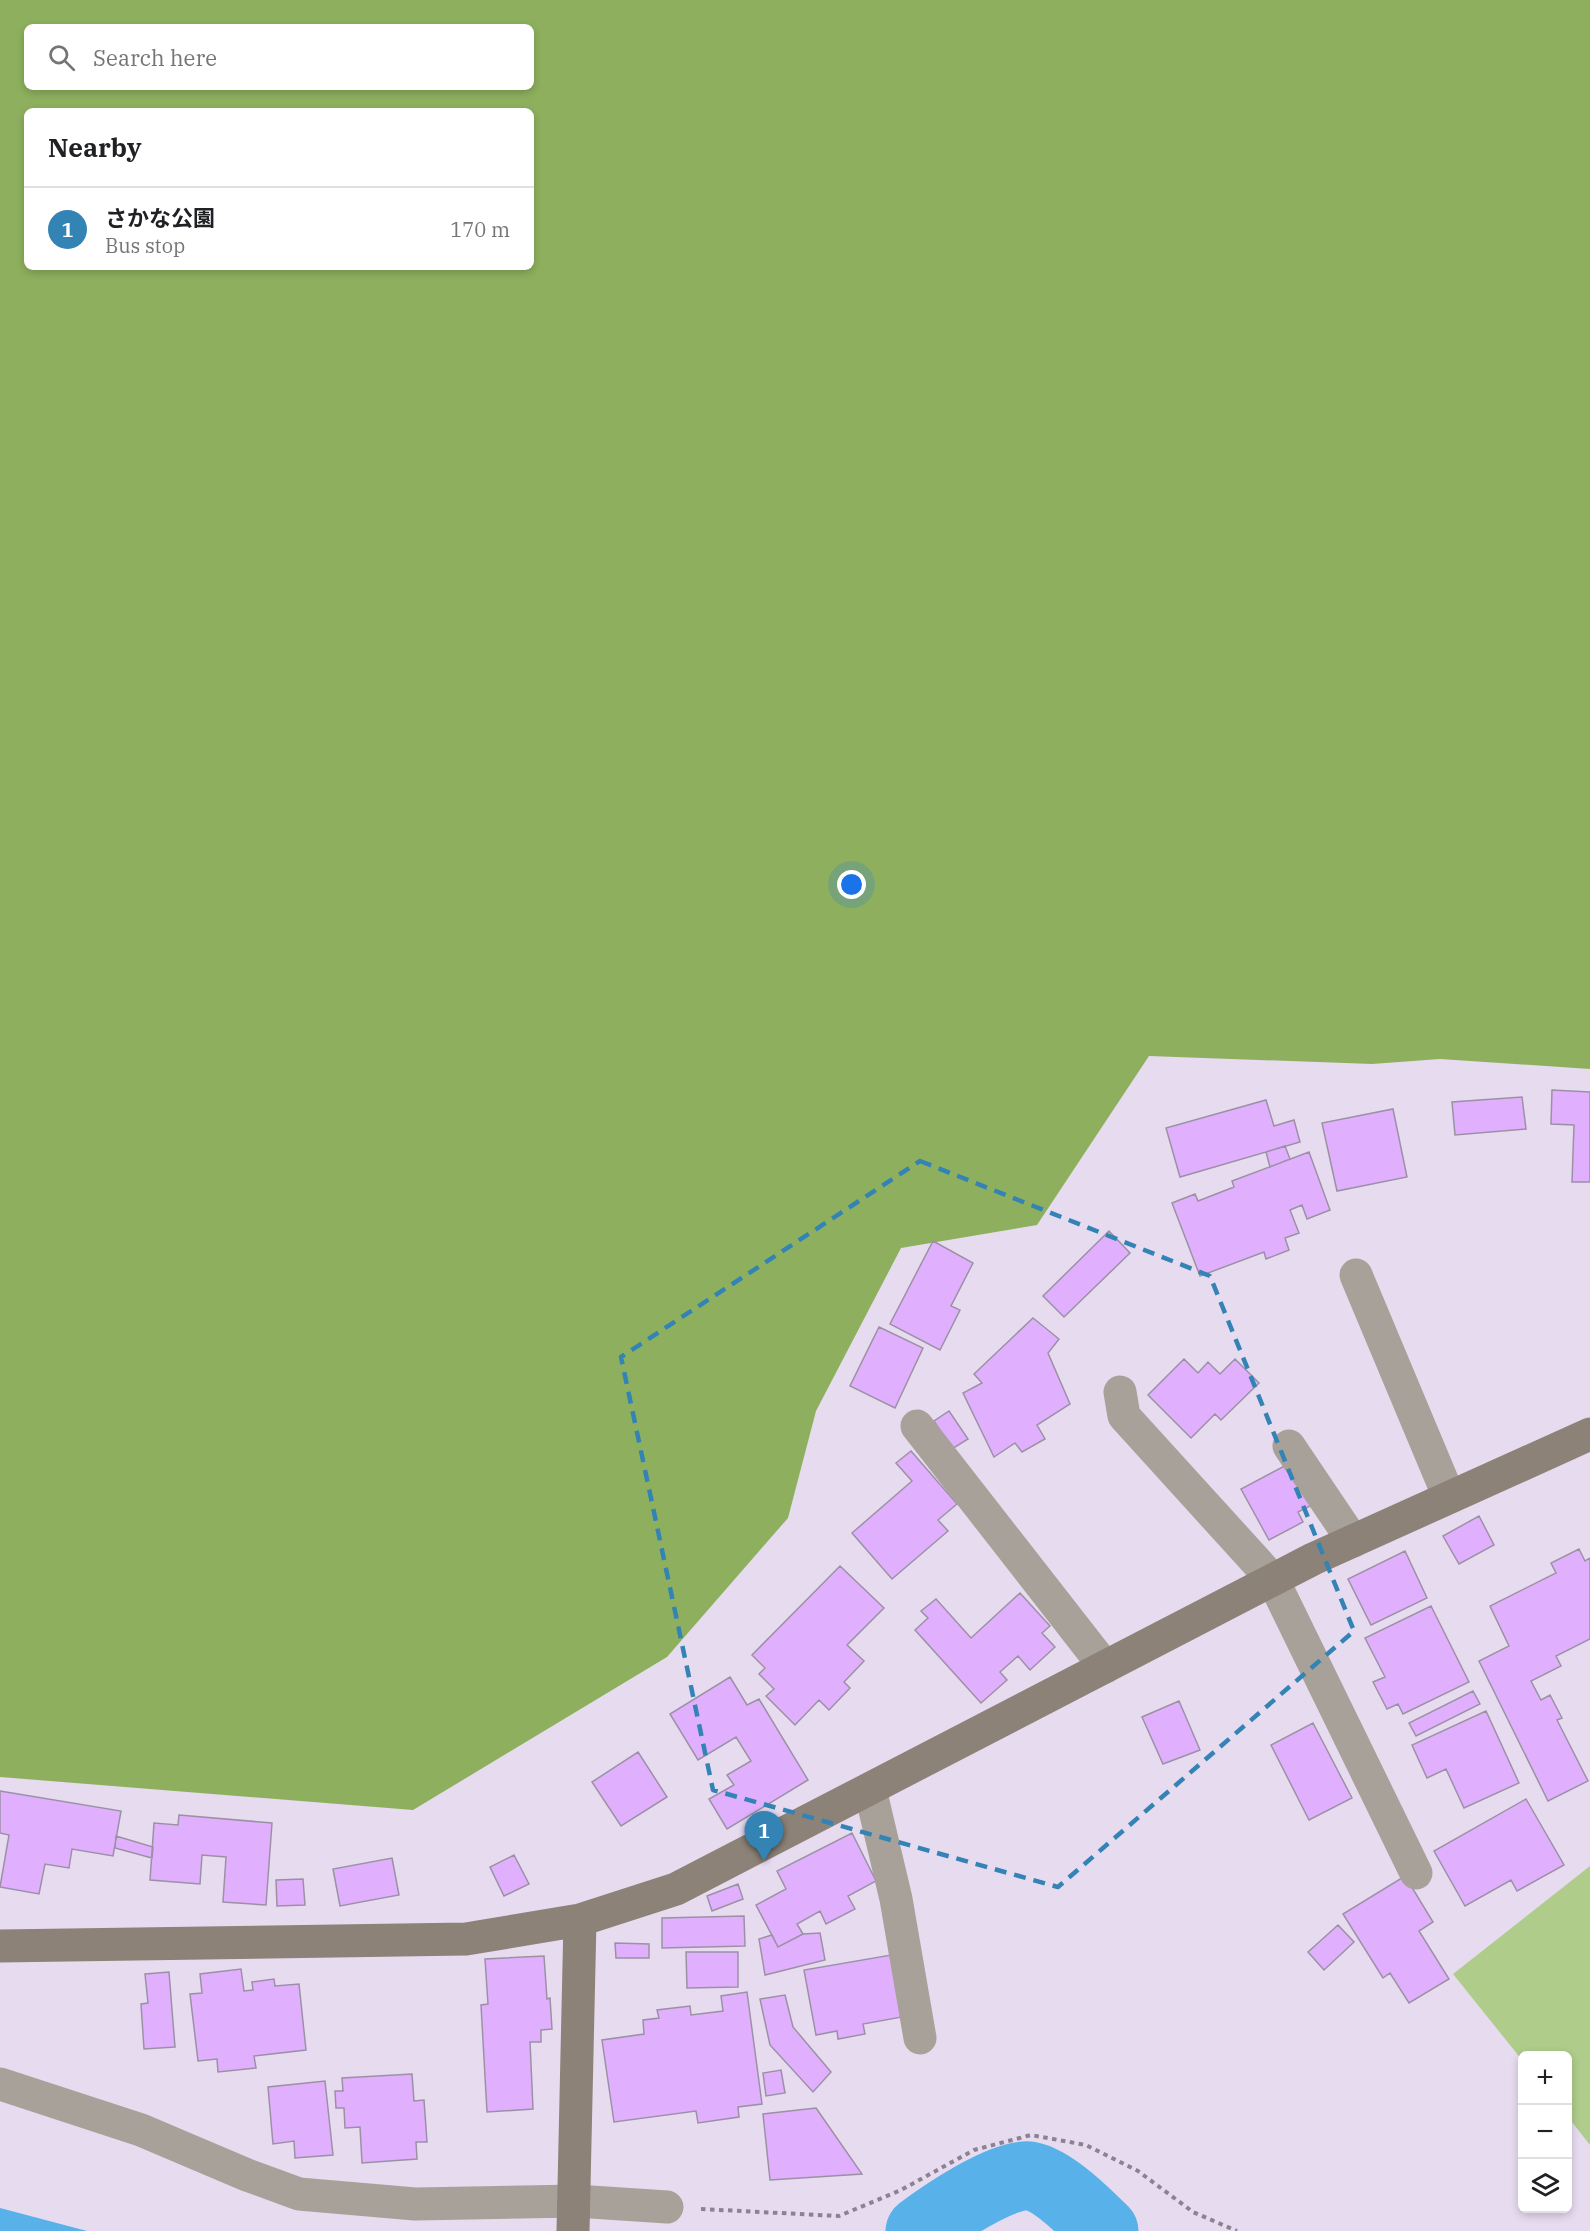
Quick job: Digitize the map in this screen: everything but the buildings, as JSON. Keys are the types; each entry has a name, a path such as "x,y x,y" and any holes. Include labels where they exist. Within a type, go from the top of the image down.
{"street":[{"path":"1356,1275 1449,1497"},
{"path":"1120,1392 1124,1416 1273,1580 1416,1874"},
{"path":"916,1426 1105,1667"},
{"path":"0,1946 466,1939 580,1920 676,1889 1273,1580 1353,1541 1590,1434"},
{"path":"1288,1446 1353,1541"},
{"path":"870,1789 896,1899 920,2038"},
{"path":"575,2217 580,1920"},
{"path":"0,2084 141,2130 298,2194 575,2217 667,2207"}],"path":[{"path":"667,2207 839,2216 901,2190 974,2150 1032,2135 1086,2145 1138,2171 1193,2212 1238,2231"}],"highlighted area":[{"path":"920,1161 1210,1276 1354,1631 1058,1887 713,1790 621,1357"}],"green space":[{"path":"0,0 1590,0 1590,1069 1440,1059 1372,1064 1149,1056 1037,1225 901,1248 816,1411 788,1518 667,1657 413,1810 0,1777"},
{"path":"1590,1866 1590,2145 1572,2122 1572,2051 1518,2051 1518,2055 1453,1974"}],"water":[{"path":"0,2208 87,2231 0,2231"}],"waterway":[{"path":"920,2231 989,2187 1019,2177 1030,2176 1059,2191 1104,2231"}],"place":[{"name":"さかな公園","path":"764,1861"}]}
